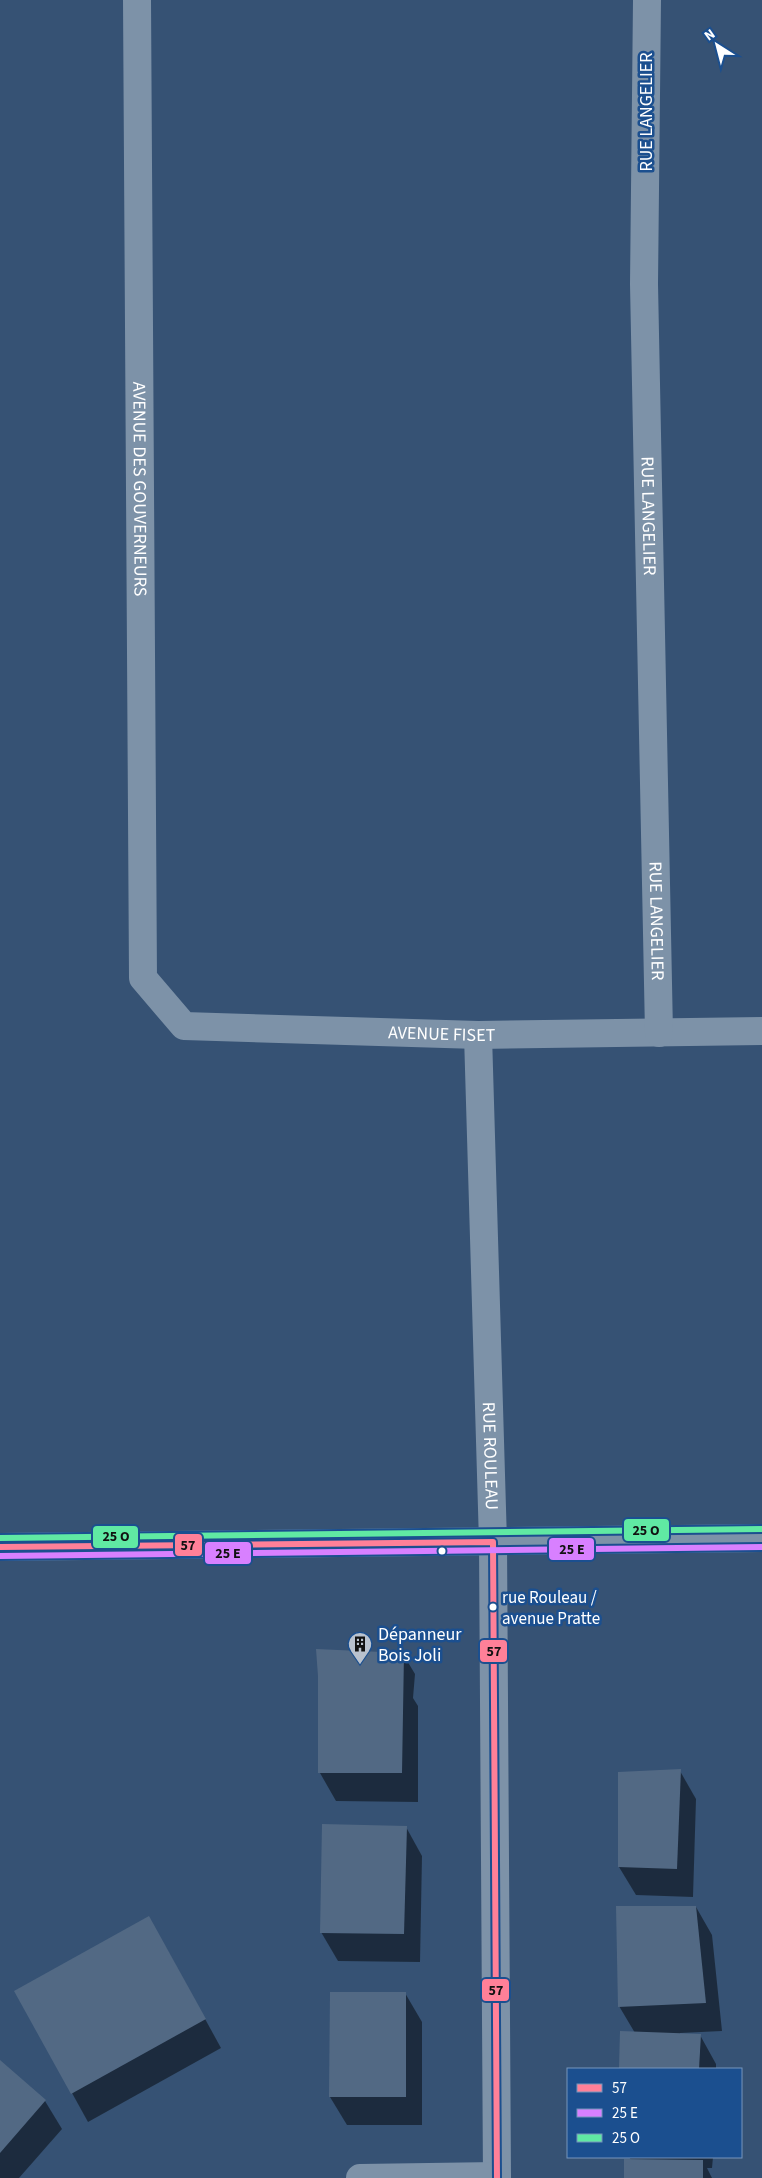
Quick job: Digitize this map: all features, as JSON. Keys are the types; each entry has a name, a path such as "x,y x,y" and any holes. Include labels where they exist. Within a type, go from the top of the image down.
{"street":[{"name":"AVENUE DES GOUVERNEURS","path":"137,0 143,978"},
{"name":"RUE LANGELIER","path":"647,0 644,284 659,1033"},
{"name":"AVENUE FISET","path":"143,978 184,1026 478,1035 762,1031"},
{"name":"RUE ROULEAU","path":"478,1035 493,1542 497,2177"},
{"path":"0,1547 762,1538"},
{"path":"360,2178 497,2177"}],"building":[{"path":"316,1649 404,1653 402,1773 318,1773 318,1676"},
{"path":"681,1769 677,1869 618,1867 618,1772"},
{"path":"322,1824 407,1826 404,1934 320,1933"},
{"path":"616,1906 696,1906 706,2003 618,2007"},
{"path":"149,1916 206,2019 71,2094 14,1991"},
{"path":"330,1992 406,1992 406,2097 329,2097"},
{"path":"620,2031 701,2034 699,2068 619,2068"},
{"path":"0,2060 46,2100 0,2153"},
{"path":"624,2159 703,2160 703,2178 624,2178"}],"transit line":[{"path":"0,1538 762,1529"},
{"name":"57","path":"0,1547 493,1542 497,2178"},
{"path":"0,1556 762,1547"}],"place":[{"name":"rue Rouleau / avenue Pratte","path":"493,1607"},
{"name":"Dépanneur Bois Joli","path":"360,1665"}]}
